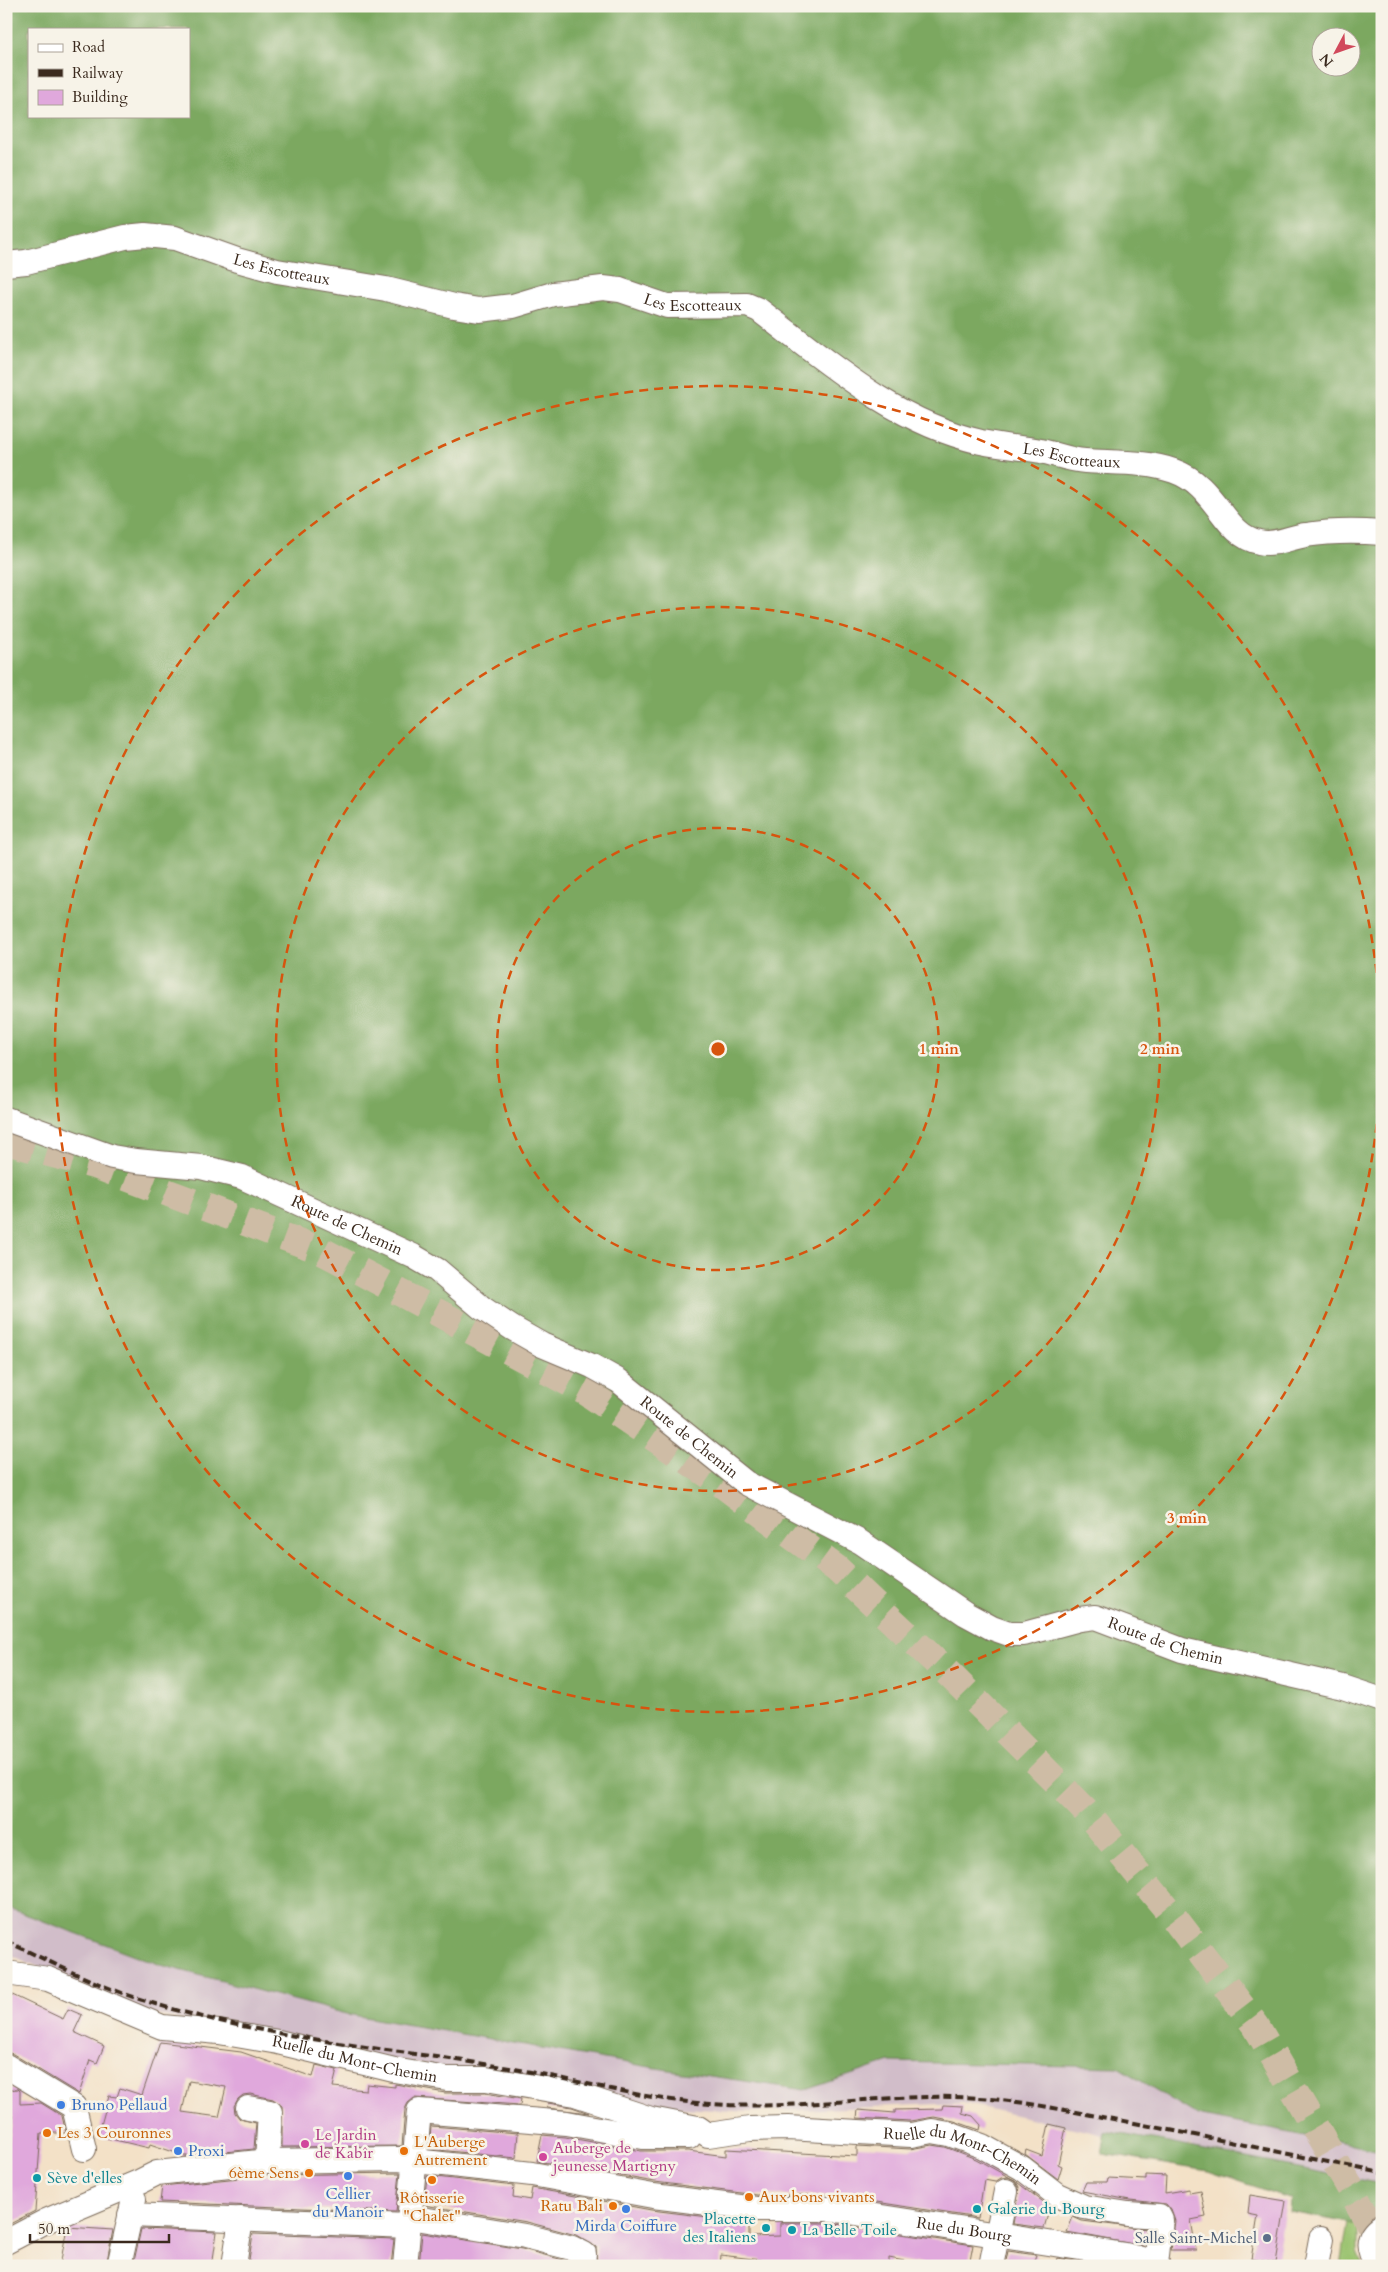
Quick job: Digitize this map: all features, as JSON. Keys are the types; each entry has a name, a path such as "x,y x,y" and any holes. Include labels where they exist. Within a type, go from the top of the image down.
{"street":[{"name":"Les Escotteaux","path":"6,264 26,262 125,237 145,235 175,238 264,268 386,289 473,310 498,309 553,294 602,288 620,290 667,306 747,305 759,310 855,382 917,420 952,434 981,442 1072,459 1130,462 1175,471 1199,484 1215,501 1234,530 1250,540 1260,543 1278,542 1297,536 1323,533 1382,533"},
{"name":"Route de Chemin","path":"6,1119 112,1157 201,1167 242,1177 412,1256 437,1270 482,1308 512,1328 542,1345 592,1366 620,1381 752,1487 860,1542 966,1614 992,1628 1009,1634 1024,1634 1080,1619 1095,1617 1182,1650 1343,1687 1382,1700"},
{"name":"Ruelle du Mont-Chemin","path":"6,1973 48,1979 162,2027 219,2032 278,2042 403,2072 447,2079 486,2079 575,2094 651,2119 698,2128 708,2135"},
{"path":"6,2066 74,2107 84,2149"},
{"path":"248,2108 270,2112 267,2161"},
{"name":"Ruelle du Mont-Chemin","path":"414,2161 419,2111 567,2123 643,2138 696,2137 750,2129 788,2128 911,2135 932,2131 949,2134 982,2146 1022,2168 1057,2195 1076,2204 1128,2214 1159,2216 1160,2228 1148,2263"},
{"name":"Rue du Bourg","path":"6,2242 46,2220 156,2173 267,2161 398,2159 532,2174 653,2196 756,2209 830,2209 1148,2263"},
{"path":"405,2266 414,2161"},
{"path":"119,2266 130,2215 141,2181"},
{"path":"992,2266 996,2236 1006,2191"},
{"path":"130,2215 241,2219 410,2221 525,2236 572,2248 584,2254 583,2266"},
{"path":"234,2266 241,2219"},
{"path":"1378,2266 1370,2254 1369,2240 1372,2234 1382,2225"},
{"path":"1316,2266 1321,2239"}],"shaded area":[{"path":"6,1907 161,1965 347,2014 656,2068 805,2090 890,2062 1118,2067 1197,2115 1382,2151 1382,2196 1222,2168 1191,2146 1148,2145 963,2103 753,2112 681,2108 281,2040 143,2012 6,1953"}],"green space":[{"path":"6,6 1382,6 1382,2151 1197,2115 1118,2067 890,2062 805,2090 656,2068 347,2014 161,1965 6,1907"},
{"path":"1106,2131 1382,2184 1382,2206 1368,2213 1358,2225 1290,2212 1291,2199 1208,2171 1102,2154"},
{"path":"1348,2223 1358,2225 1358,2251 1364,2266 1341,2266"}],"building":[{"path":"6,1992 63,2019 68,2009 82,2015 74,2032 104,2046 97,2063 90,2060 79,2094 13,2054 6,2052"},
{"path":"160,2042 241,2052 313,2077 316,2065 337,2070 333,2087 366,2090 367,2084 395,2087 395,2084 445,2093 485,2093 521,2099 520,2105 414,2098 405,2109 402,2146 282,2147 282,2106 273,2099 250,2094 243,2095 234,2106 235,2113 240,2119 256,2123 254,2149 185,2156 150,2144 149,2148 98,2136 109,2096 117,2097 120,2088 142,2095","holes":["189,2081 226,2087 219,2117 182,2112"]},
{"path":"18,2089 20,2091 20,2104 41,2103 62,2116 66,2133 41,2133 35,2211 6,2226 6,2157 13,2116 6,2117 6,2090"},
{"path":"548,2103 572,2107 589,2113 547,2108"},
{"path":"943,2105 963,2106 962,2113 973,2116 981,2125 980,2130 954,2121 934,2117 910,2121 857,2118 858,2110 895,2113 895,2110 942,2109"},
{"path":"1049,2124 1066,2128 1058,2164 1062,2166 1058,2179 1025,2154 1026,2150 1042,2156"},
{"path":"431,2126 518,2133 516,2158 429,2149"},
{"path":"542,2135 565,2137 641,2151 688,2151 726,2156 726,2149 857,2156 857,2146 910,2149 932,2145 945,2147 976,2159 1011,2178 1001,2178 995,2182 984,2180 978,2218 832,2195 757,2195 655,2182 537,2161"},
{"path":"400,2173 396,2212 160,2202 162,2186 268,2175"},
{"path":"1146,2175 1166,2176 1165,2193 1189,2189 1189,2193 1201,2191 1206,2217 1191,2220 1196,2250 1171,2250 1175,2221 1171,2210 1166,2204 1130,2200 1082,2191 1086,2182 1107,2182 1108,2178 1146,2180"},
{"path":"427,2176 514,2186 513,2197 530,2200 532,2188 651,2210 749,2222 749,2237 780,2236 780,2223 829,2223 973,2245 969,2266 948,2266 933,2263 930,2266 889,2258 889,2266 761,2266 761,2260 721,2255 720,2266 680,2266 656,2261 655,2266 597,2266 596,2247 576,2235 527,2222 424,2205"},
{"path":"1016,2181 1050,2207 1044,2228 1013,2224 1019,2187"},
{"name":"Salle Saint-Michel","path":"1250,2195 1286,2201 1276,2263 1251,2259 1258,2216 1248,2214"},
{"path":"1073,2217 1082,2221 1146,2229 1144,2246 1067,2232"},
{"path":"67,2227 113,2230 106,2266 60,2266"},
{"path":"141,2229 217,2232 212,2266 133,2266"},
{"path":"422,2233 522,2249 570,2262 569,2266 478,2266 446,2261 445,2266 419,2266"},
{"path":"253,2234 394,2239 391,2266 248,2266"},
{"path":"1008,2251 1036,2255 1033,2266 1005,2266"},
{"path":"1057,2258 1105,2266 1055,2266"}],"tunnel":[{"path":"6,1141 97,1166 322,1251 585,1391 711,1476 837,1569 951,1676 1085,1810 1172,1915 1256,2026 1352,2191 1382,2247"}],"railway":[{"path":"6,1941 76,1974 130,1996 236,2025 324,2041 503,2067 659,2098 685,2102 744,2106 811,2104 912,2097 997,2099 1119,2120 1382,2173"}],"place":[{"name":"Bruno Pellaud","path":"61,2105"},
{"name":"Les 3 Couronnes","path":"47,2133"},
{"name":"Le Jardin de Kabîr","path":"305,2144"},
{"name":"Proxi","path":"178,2151"},
{"name":"L'Auberge Autrement","path":"404,2151"},
{"name":"Auberge de jeunesse Martigny","path":"543,2157"},
{"name":"6ème Sens","path":"309,2173"},
{"name":"Cellier du Manoir","path":"348,2176"},
{"name":"Sève d'elles","path":"37,2178"},
{"name":"Rôtisserie \"Chalet\"","path":"432,2180"},
{"name":"Aux bons vivants","path":"749,2197"},
{"name":"Ratu Bali","path":"613,2206"},
{"name":"Mirda Coiffure","path":"626,2209"},
{"name":"Galerie du Bourg","path":"977,2209"},
{"name":"Placette des Italiens","path":"766,2228"},
{"name":"La Belle Toile","path":"792,2230"},
{"name":"Salle Saint-Michel","path":"1267,2238"}]}
